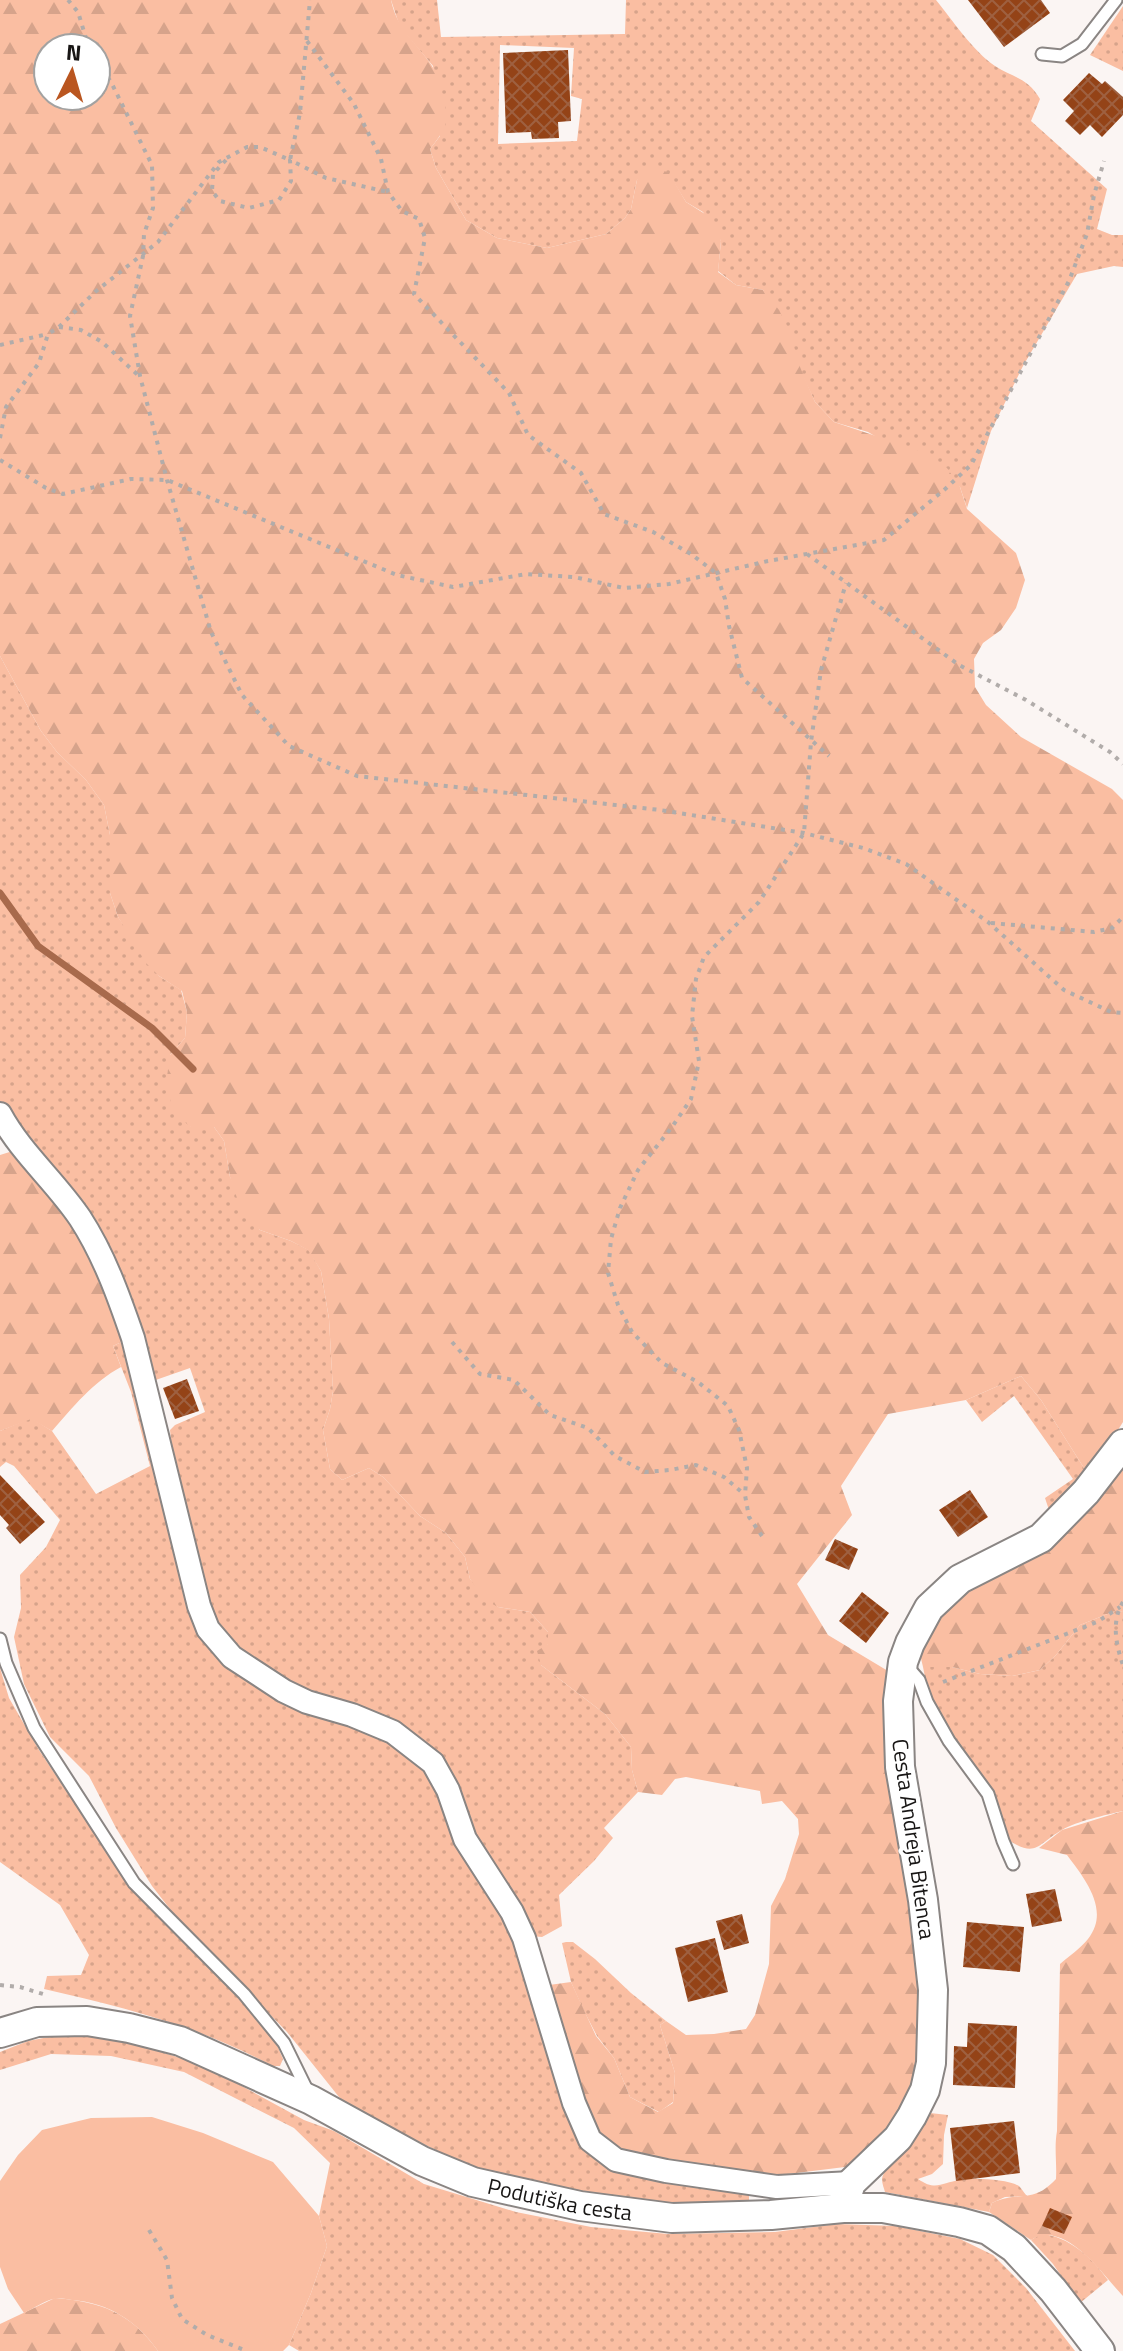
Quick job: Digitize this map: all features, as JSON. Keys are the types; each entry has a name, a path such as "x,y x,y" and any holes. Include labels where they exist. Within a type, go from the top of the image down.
{"street":[{"path":"0,1114 13,1139 80,1218 104,1261 120,1300 133,1338 199,1606 208,1629 232,1657 284,1691 393,1732 433,1763 448,1790 465,1839 512,1912 524,1938 574,2103 590,2140 616,2160 666,2171 847,2196"},
{"name":"Cesta Andreja Bitenca","path":"847,2196 898,2138 925,2090 931,2063 932,1975 923,1900 900,1767 898,1701 903,1662 929,1608 960,1579 1041,1538 1086,1492 1123,1444"},
{"name":"Podutiška cesta","path":"0,2033 37,2022 87,2021 180,2041 311,2100 422,2161 473,2182 580,2206 672,2218 771,2215 847,2196 883,2208 988,2230 1014,2248 1053,2290 1100,2351"}],"lane":[{"path":"1042,54 1062,56 1082,44 1116,0"},
{"path":"0,1639 6,1663 34,1728 134,1883 244,1994 284,2043 311,2100"},
{"path":"903,1662 919,1680 927,1702 949,1741 988,1794 1013,1864"}],"path":[{"path":"68,0 78,12"},
{"path":"77,0 84,32"},
{"path":"231,155 213,174 212,191 220,201 249,208 279,200 291,181 290,160 300,113 310,0"},
{"path":"307,41 354,104 381,159 388,192 402,211 419,219 425,238 414,294 509,393 528,435 581,473 604,514 653,532 716,573 725,599 742,678 829,756"},
{"path":"112,84 152,165 153,208 144,234 143,256 130,316 140,376 167,480 211,632 242,695 289,746 357,776 660,810 804,833 863,848 906,864 988,922 1064,990 1111,1012 1123,1013"},
{"path":"0,345 48,334 59,327 95,292 158,242 211,170 247,147 260,147 326,178 388,192"},
{"path":"0,460 46,488 63,494 131,479 167,480 397,575 453,587 526,574 574,577 624,588 669,584 884,540 971,465 1069,281 1087,234 1104,161"},
{"path":"59,327 81,330 102,342 140,376"},
{"path":"0,438 6,407 39,363 48,334"},
{"path":"807,554 959,665 1026,700 1110,752 1123,764"},
{"path":"762,1536 749,1517 745,1495 747,1468 739,1430 728,1406 698,1382 662,1363 632,1332 618,1305 608,1273 611,1239 620,1208 638,1170 691,1099 699,1061 692,1016 696,979 704,957 759,902 804,833 811,742 821,670 846,583"},
{"path":"988,922 1094,932 1112,928 1123,917"},
{"path":"452,1342 480,1374 514,1380 550,1415 588,1428 615,1456 645,1472 696,1465 724,1477 745,1495"},
{"path":"1121,1604 1115,1621 1118,1652 1123,1665"},
{"path":"943,1682 1097,1622 1121,1604"},
{"path":"149,2230 167,2260 172,2298 182,2319 207,2335 247,2351"}],"green space":[{"path":"0,0 391,0 402,27 430,63 438,81 447,120 430,149 436,168 466,220 497,238 547,248 606,234 631,209 637,180 653,166 669,173 686,202 713,219 721,241 718,272 736,285 763,290 779,310 815,402 834,422 915,449 947,468 960,487 967,509 1016,553 1025,580 1016,608 1001,630 983,643 974,659 975,687 986,705 1021,737 1112,789 1123,800 1123,1422 1089,1476 1041,1400 1021,1376 966,1400 888,1414 841,1486 852,1515 797,1584 828,1635 888,1671 922,1995 920,2055 914,2085 901,2117 853,2166 764,2177 619,2153 595,2132 578,2094 549,1985 571,1982 596,2036 614,2058 630,2097 658,2112 673,2103 675,2073 660,2025 666,2021 686,2035 746,2029 755,2015 769,1964 771,1906 785,1879 799,1834 798,1819 782,1801 762,1804 760,1791 686,1777 675,1779 662,1795 638,1792 632,1770 631,1747 605,1714 541,1665 537,1651 548,1644 548,1632 530,1612 498,1607 485,1600 470,1579 465,1557 446,1533 420,1516 383,1477 369,1468 342,1480 330,1469 323,1430 333,1391 329,1319 321,1271 308,1250 260,1230 240,1207 230,1177 224,1141 214,1127 191,1127 174,1114 166,1084 170,1055 185,1038 187,1012 182,991 146,963 118,917 110,893 110,835 104,805 86,780 57,752 41,731 0,656"},
{"path":"391,0 437,0 441,37 625,34 626,0 936,0 987,60 1031,87 1040,99 1031,121 1107,189 1097,229 1112,235 1123,235 1123,267 1077,274 1023,366 991,431 967,508 960,487 868,432 834,422 815,402 763,290 736,285 718,271 721,241 703,212 686,202 668,173 637,180 631,209 606,234 547,248 497,238 466,220 436,168 430,149 440,136 433,66 400,27","holes":["500,45 574,48 571,96 582,99 577,141 498,144"]},
{"path":"1123,6 1123,71 1090,55"},
{"path":"0,656 41,731 57,752 86,780 104,805 110,835 110,893 118,917 159,976 181,990 187,1012 185,1038 170,1055 191,1127 214,1127 224,1141 230,1177 260,1230 309,1250 321,1271 329,1319 333,1391 323,1430 330,1469 342,1480 369,1468 383,1477 420,1516 446,1533 465,1557 470,1579 498,1607 530,1612 548,1632 548,1644 541,1665 605,1714 631,1747 632,1770 638,1792 604,1828 613,1838 559,1895 562,1926 542,1937 530,1936 474,1842 433,1755 296,1692 239,1657 211,1626 175,1480 170,1430 205,1412 190,1368 150,1382 0,1102"},
{"path":"16,1150 78,1225 128,1339 113,1346 121,1367 92,1388 52,1431 31,1419 0,1431 0,1155"},
{"path":"128,1339 194,1599 229,1663 390,1736 425,1764 521,1948 566,2099 749,2190 749,2204 671,2203 543,2187 460,2162 357,2111 339,2097 287,2032 184,1927 152,1886 116,1828 89,1776 50,1737 24,1684 14,1637 21,1608 20,1575 46,1547 60,1520 14,1466 6,1462 0,1467 0,1431 31,1418 52,1431 96,1494 150,1466 131,1392 113,1346"},
{"path":"1021,1376 1041,1400 1089,1476 1049,1510 1045,1498 1073,1479 1014,1396 982,1422 966,1400"},
{"path":"1123,1465 1123,1612 1115,1611 1080,1625 1040,1670 1012,1676 980,1674 952,1667 923,1667 919,1650 939,1612 985,1580"},
{"path":"1115,1611 1123,1612 1123,1811 1068,1827 1031,1849 1017,1845 1007,1839 998,1805 991,1792 951,1737 929,1697 923,1667 952,1667 980,1674 1012,1676 1040,1670 1080,1625"},
{"path":"0,1668 9,1698 39,1750 127,1882 250,2010 277,2045 283,2059 280,2066 272,2066 190,2029 44,1989 47,1976 81,1975 89,1955 60,1905 0,1862"},
{"path":"1123,1811 1123,2296 1094,2263 1070,2243 1044,2235 1031,2240 989,2212 992,2203 1040,2192 1056,2179 1060,1964 1088,1939 1097,1917 1087,1884 1067,1855 1039,1848 1062,1830"},
{"path":"573,1942 595,1959 666,2021 660,2025 675,2073 673,2102 659,2112 630,2097 614,2058 597,2036 571,1982 562,1943"},
{"path":"59,2035 92,2036 139,2045 190,2061 304,2120 334,2131 424,2184 516,2212 591,2227 668,2234 775,2232 837,2224 895,2226 960,2239 993,2255 1026,2288 1075,2351 299,2351 289,2345 327,2246 319,2216 330,2163 294,2128 184,2072 111,2056 51,2054 0,2070 0,2052 28,2041"},
{"path":"930,2113 948,2115 943,2164 932,2174 918,2179 935,2186 967,2179 999,2180 1019,2186 1027,2196 1005,2197 992,2203 989,2212 885,2192 882,2181 884,2173"},
{"path":"152,2117 203,2133 273,2162 319,2216 327,2246 311,2293 289,2345 283,2351 158,2351 131,2322 98,2305 58,2298 24,2313 8,2289 0,2267 0,2181 18,2155 42,2130 91,2118"},
{"path":"1041,2234 1061,2239 1079,2250 1108,2280 1080,2303 1053,2264 1031,2240"},
{"path":"55,2298 87,2302 113,2311 137,2327 158,2351 0,2351 0,2324"}],"building":[{"path":"968,0 1041,0 1050,13 1004,47"},
{"path":"568,50 571,121 558,122 559,138 532,139 531,132 506,133 503,53"},
{"path":"1089,73 1102,84 1105,81 1123,97 1123,115 1102,137 1090,125 1080,135 1065,121 1074,111 1063,100"},
{"path":"187,1379 199,1411 175,1419 163,1388"},
{"path":"0,1475 45,1522 20,1544 6,1528 9,1525 0,1515"},
{"path":"970,1490 988,1517 958,1537 939,1510"},
{"path":"835,1539 858,1549 849,1570 825,1560"},
{"path":"862,1592 889,1613 866,1643 839,1621"},
{"path":"1055,1889 1062,1921 1032,1927 1026,1894"},
{"path":"742,1914 749,1943 724,1950 716,1921"},
{"path":"967,1922 1024,1927 1020,1972 963,1967"},
{"path":"715,1938 728,1992 688,2002 675,1948"},
{"path":"968,2023 1017,2026 1015,2088 953,2085 954,2046 967,2047"},
{"path":"1014,2121 1020,2173 956,2181 950,2128"},
{"path":"1050,2208 1072,2217 1064,2234 1042,2226"}],"waterway":[{"path":"0,893 38,946 152,1028 193,1069"}]}
